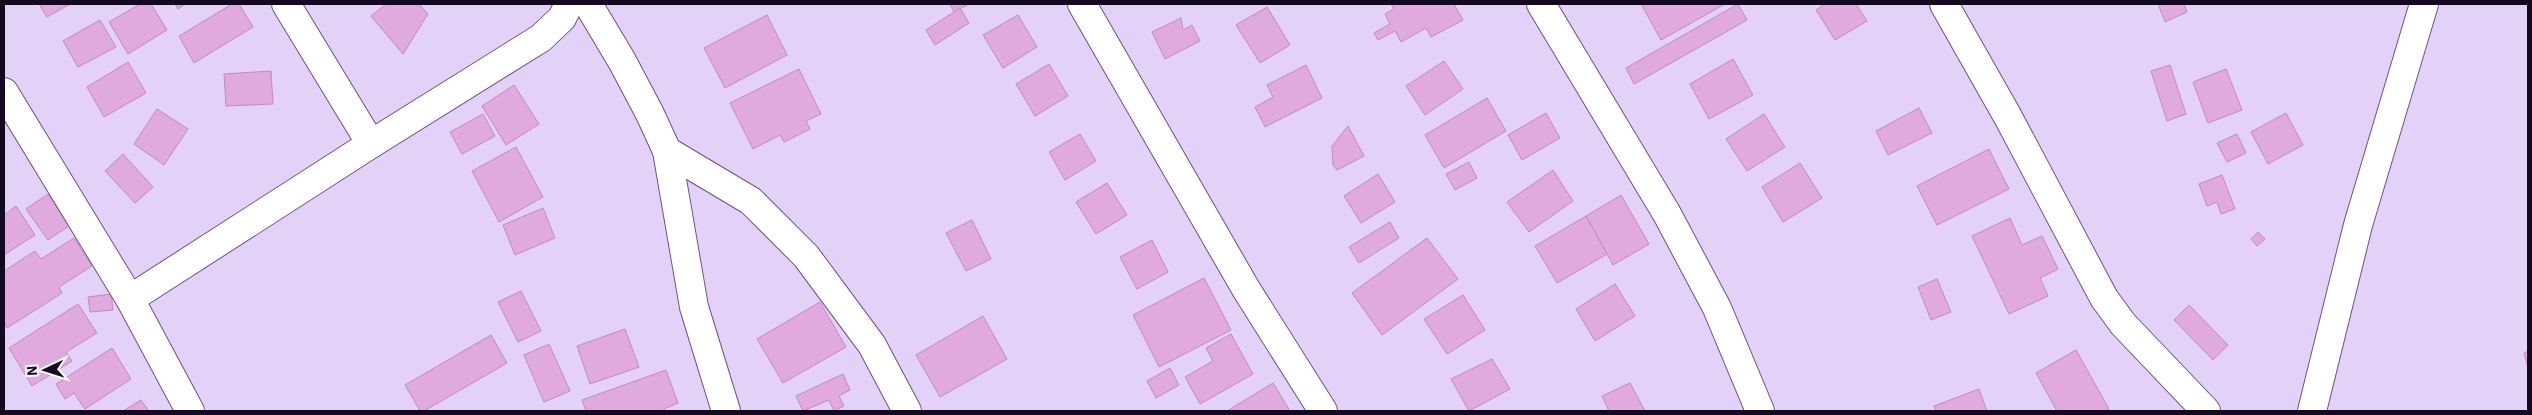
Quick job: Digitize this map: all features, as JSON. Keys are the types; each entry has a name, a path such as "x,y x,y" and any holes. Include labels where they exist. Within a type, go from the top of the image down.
{"street":[{"path":"286,4 371,144"},
{"path":"130,299 371,144 541,38 562,18 569,4"},
{"path":"588,4 622,61 667,151 694,307 726,411"},
{"path":"1082,4 1246,289 1323,411"},
{"path":"1541,4 1667,214 1717,308 1760,411"},
{"path":"1944,4 2008,117 2104,298 2123,324 2206,411"},
{"path":"2312,411 2358,225 2418,8"},
{"path":"4,92 130,299 190,411"},
{"path":"667,151 751,201 806,256 872,345 907,411"}],"building":[{"path":"39,4 70,4 47,17"},
{"path":"140,4 151,4 167,30 128,54 109,22"},
{"path":"175,4 185,4 178,9"},
{"path":"232,4 239,4 253,27 194,63 179,36"},
{"path":"386,4 419,4 428,14 403,54 371,16"},
{"path":"950,4 969,4 954,12"},
{"path":"1391,4 1454,4 1463,20 1431,37 1426,28 1401,42 1395,31 1378,40 1374,33 1390,24 1385,14 1394,9"},
{"path":"1641,4 1725,4 1661,40"},
{"path":"1738,4 1747,20 1634,84 1626,68"},
{"path":"1825,4 1856,4 1867,21 1835,40 1816,10"},
{"path":"2158,4 2184,4 2187,12 2165,22"},
{"path":"1267,7 1290,45 1260,63 1236,25"},
{"path":"960,8 969,23 935,45 926,30"},
{"path":"767,15 787,55 725,88 704,48"},
{"path":"1018,15 1037,47 1003,68 983,35"},
{"path":"1181,18 1183,30 1192,25 1200,41 1165,59 1152,32"},
{"path":"100,20 116,47 78,67 63,41"},
{"path":"1733,59 1753,95 1709,119 1690,84"},
{"path":"1444,61 1463,89 1425,115 1406,86"},
{"path":"128,62 146,93 104,117 87,87"},
{"path":"1049,64 1068,96 1035,116 1016,84"},
{"path":"1306,65 1322,98 1265,127 1255,107 1273,97 1267,85"},
{"path":"2170,65 2186,114 2167,121 2151,71"},
{"path":"799,69 821,114 806,121 810,129 784,142 780,135 753,149 730,103"},
{"path":"2226,69 2242,110 2208,123 2193,82"},
{"path":"271,71 273,104 226,106 224,74"},
{"path":"514,85 539,124 506,145 482,106"},
{"path":"1487,98 1506,131 1444,168 1425,135"},
{"path":"1919,108 1932,133 1888,155 1876,131"},
{"path":"157,109 188,129 164,165 134,144"},
{"path":"1546,113 1560,138 1522,160 1508,135"},
{"path":"2286,113 2303,145 2268,164 2251,132"},
{"path":"483,114 495,136 462,154 450,132"},
{"path":"1764,114 1785,147 1747,171 1726,139"},
{"path":"1348,126 1364,156 1337,170 1333,165 1332,146"},
{"path":"1080,134 1096,161 1065,180 1049,152"},
{"path":"2237,134 2246,153 2227,162 2217,143"},
{"path":"516,147 543,197 499,222 472,171"},
{"path":"1989,149 2009,189 1937,225 1917,186"},
{"path":"123,154 153,187 135,203 105,171"},
{"path":"1469,162 1477,178 1455,190 1446,174"},
{"path":"1800,163 1822,198 1783,222 1762,187"},
{"path":"1553,170 1573,201 1529,232 1507,202"},
{"path":"1378,174 1395,202 1361,223 1344,196"},
{"path":"2222,175 2235,209 2221,214 2217,202 2207,206 2199,184"},
{"path":"1107,183 1127,215 1096,234 1076,202"},
{"path":"48,194 69,226 48,240 26,209"},
{"path":"1621,195 1649,244 1613,265 1586,216"},
{"path":"16,206 35,235 4,255 4,215"},
{"path":"543,208 555,238 515,255 503,225"},
{"path":"1586,216 1607,254 1557,283 1535,246"},
{"path":"2010,218 2022,245 2042,236 2058,269 2040,278 2048,296 2009,314 1972,236"},
{"path":"972,220 991,259 966,271 946,233"},
{"path":"1390,222 1399,238 1359,263 1349,247"},
{"path":"2258,232 2265,239 2257,246 2251,239"},
{"path":"74,238 92,266 59,287 62,293 7,328 4,322 4,271 35,251 41,259"},
{"path":"1427,238 1458,279 1382,335 1352,293"},
{"path":"1152,240 1168,272 1137,289 1120,257"},
{"path":"1204,278 1231,330 1159,367 1133,315"},
{"path":"1937,279 1951,312 1931,320 1918,287"},
{"path":"1615,284 1635,316 1595,341 1576,309"},
{"path":"521,291 541,331 518,342 498,302"},
{"path":"111,294 113,310 90,312 88,297"},
{"path":"1463,295 1485,330 1447,354 1424,319"},
{"path":"820,302 846,347 783,383 757,339"},
{"path":"78,304 97,333 66,352 72,361 32,386 9,348"},
{"path":"2189,305 2228,345 2213,360 2174,320"},
{"path":"983,316 1007,359 940,397 916,355"},
{"path":"625,329 639,367 590,384 577,346"},
{"path":"1231,334 1253,374 1200,404 1185,377 1213,361 1206,348"},
{"path":"491,335 507,363 424,411 420,411 405,385"},
{"path":"549,344 570,391 544,402 524,355"},
{"path":"112,348 131,379 85,409 74,393 65,399 56,384"},
{"path":"2076,350 2109,409 2104,411 2057,411 2036,373"},
{"path":"2528,351 2528,367 2524,353"},
{"path":"1492,359 1510,389 1469,411 1451,379"},
{"path":"1170,368 1179,385 1156,398 1147,381"},
{"path":"666,370 678,403 664,409 665,411 586,411 582,400"},
{"path":"843,374 850,390 839,396 844,406 834,411 829,400 803,411 796,396"},
{"path":"1273,383 1290,411 1227,411"},
{"path":"1630,383 1645,411 1609,411 1602,396"},
{"path":"1979,389 1987,411 1936,411 1934,406"},
{"path":"141,400 149,411 123,411"}]}
